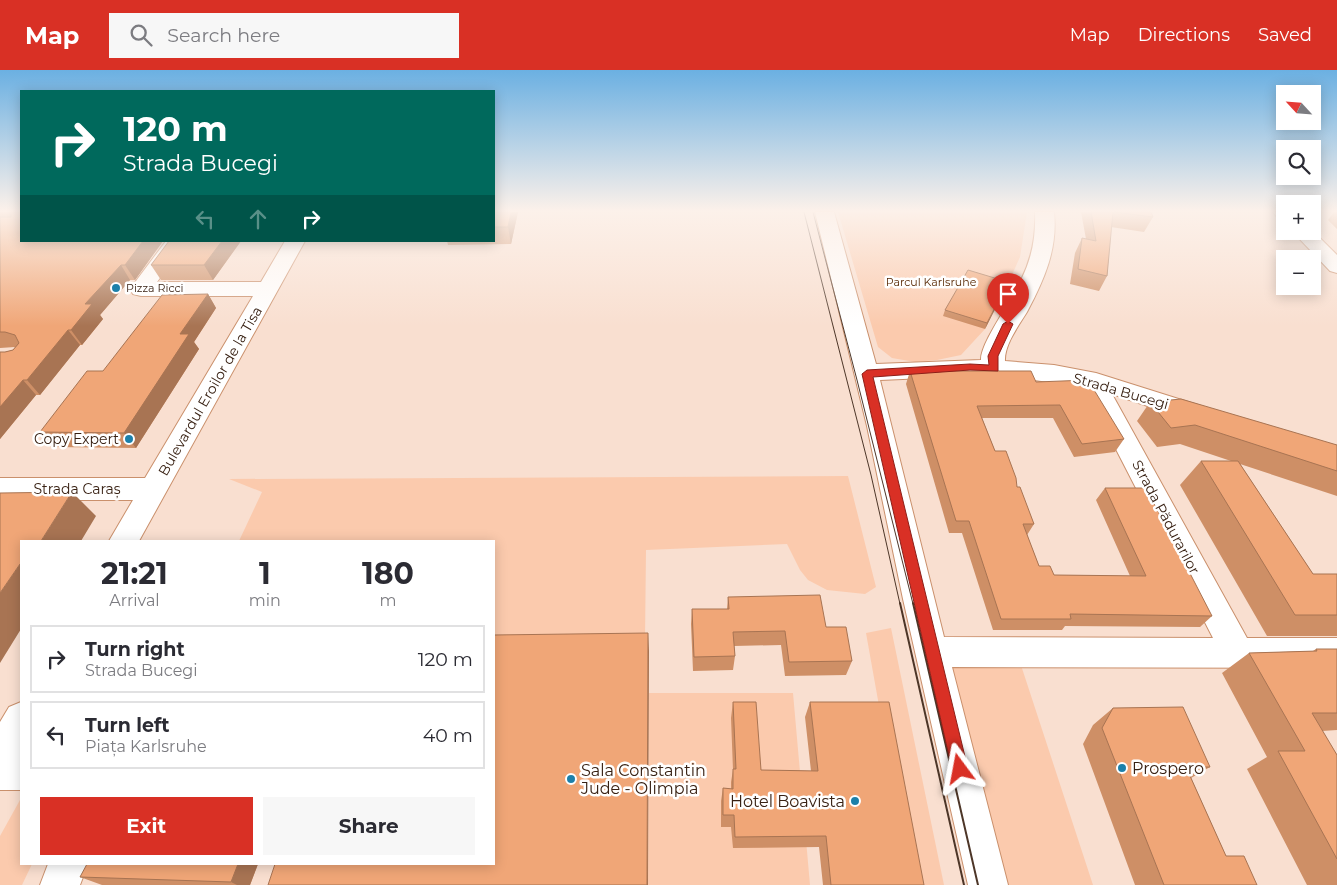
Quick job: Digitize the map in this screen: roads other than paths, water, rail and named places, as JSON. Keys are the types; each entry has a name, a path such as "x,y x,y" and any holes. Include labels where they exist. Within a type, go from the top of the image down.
{"street":[{"path":"170,250 141,289 268,289"},
{"name":"Bulevardul Eroilor de la Tisa","path":"125,540 290,250"},
{"path":"834,250 867,374 988,885"},
{"path":"994,368 993,356 998,343 1039,267 1043,250"},
{"path":"1321,250 1337,267"},
{"name":"Strada Bucegi","path":"867,374 970,367 1049,373 1093,381 1214,419"},
{"name":"Strada Pădurarilor","path":"1093,381 1238,653"},
{"name":"Strada Caraș","path":"0,489 153,489"},
{"path":"932,652 1337,654"},
{"path":"5,760 20,722"},
{"path":"60,885 68,865"}],"tram line":[{"path":"814,250 871,475 900,604"},
{"path":"823,250 913,604"},
{"path":"900,603 964,885"},
{"path":"913,603 978,885"}],"place":[{"name":"Pizza Ricci","path":"116,288"},
{"name":"Copy Expert","path":"129,439"},
{"name":"Prospero","path":"1122,768"},
{"name":"Sala Constantin Jude - Olimpia","path":"571,779"},
{"name":"Hotel Boavista","path":"855,801"}],"park label":[{"name":"Parcul Karlsruhe","path":"931,282"}]}
